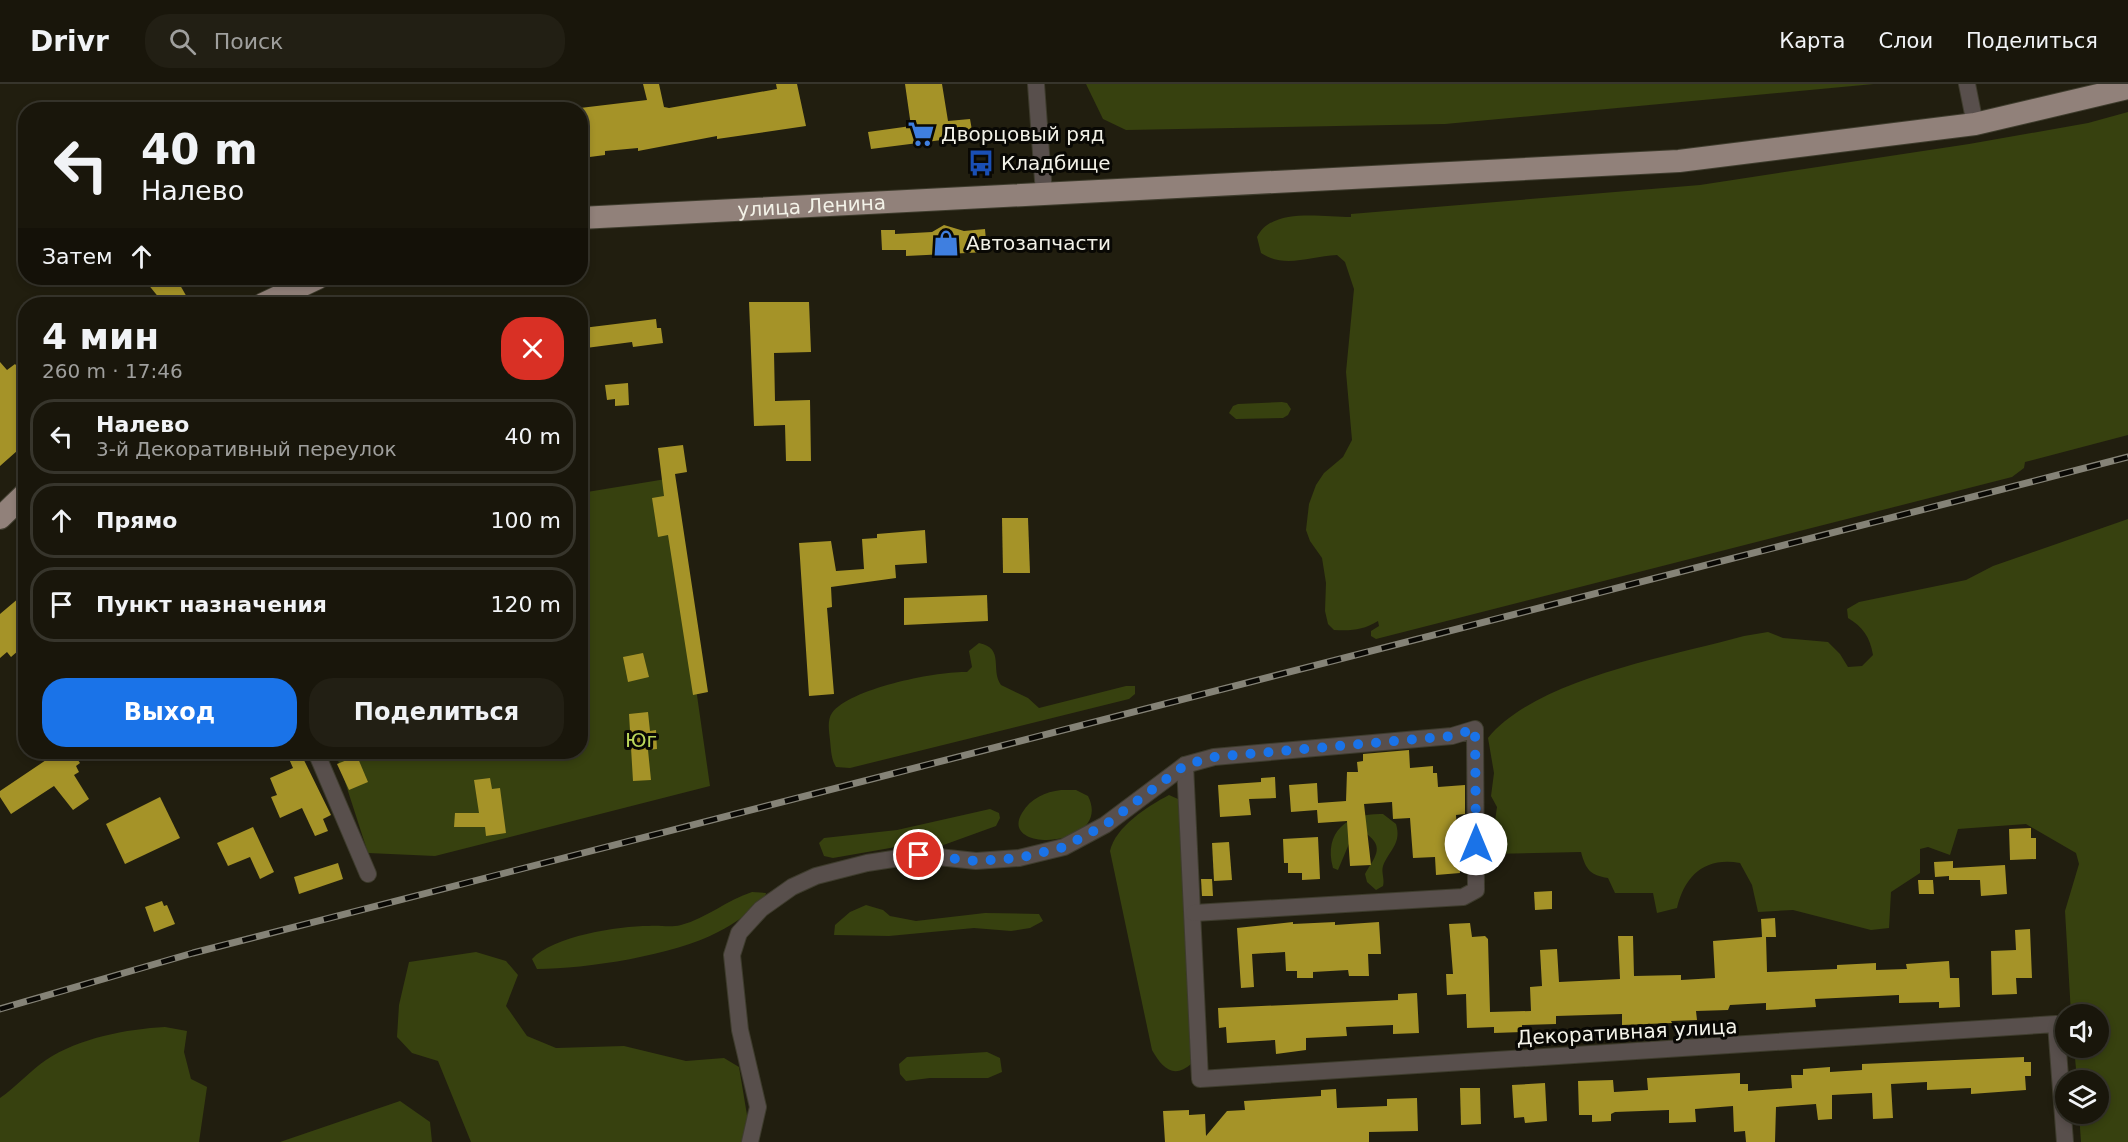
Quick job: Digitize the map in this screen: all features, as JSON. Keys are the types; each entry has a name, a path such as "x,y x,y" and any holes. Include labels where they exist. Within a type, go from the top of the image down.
{"main road":[{"name":"улица Ленина","path":"588,218 1678,161 1975,124 2128,88"},
{"path":"278,297 303,285"},
{"path":"0,518 18,501"}],"street":[{"path":"1036,84 1044,194"},
{"path":"1967,84 1975,124"},
{"path":"750,1142 758,1107 740,1030 732,955 739,933 761,909 792,887 816,876 867,863 919,855 976,861 1019,858 1064,847 1105,825 1185,765 1214,757 1452,736 1475,729 1476,890 1463,897 1194,914 1185,765"},
{"path":"319,759 369,874"},
{"name":"Декоративная улица","path":"1194,914 1200,1079 2056,1024 2066,1142"}],"green space":[{"path":"1086,84 1874,84 1445,124 1126,130 1103,119"},
{"path":"2128,112 2128,435 2025,462 2024,468 2012,477 1376,639 1371,636 1371,631 1379,626 1378,621 1352,630 1334,630 1328,624 1325,611 1326,583 1322,558 1310,541 1306,530 1309,504 1316,485 1324,473 1343,457 1352,440 1346,372 1354,289 1345,262 1337,255 1288,261 1270,258 1261,253 1257,237 1274,221 1285,217 1312,215 1351,217 1351,214 1700,185 1969,144 2088,123"},
{"path":"1287,403 1291,409 1283,418 1236,419 1229,413 1233,406 1238,404"},
{"name":"Юг","path":"666,479 710,786 435,856 368,853 338,759 588,759 588,492"},
{"path":"2128,519 2128,1142 2081,1142 2080,1124 2109,1124 2109,1070 2076,1070 2075,1058 2109,1058 2109,1004 2070,1004 2065,911 2079,864 2076,853 2026,824 1958,829 1950,855 1928,847 1920,849 1920,873 1891,892 1889,928 1871,930 1793,910 1758,912 1752,885 1740,863 1717,863 1698,871 1685,886 1677,908 1657,913 1653,893 1615,893 1608,878 1590,871 1581,852 1488,854 1486,840 1493,835 1497,807 1491,796 1494,773 1488,738 1510,717 1538,700 1607,672 1744,636 1768,632 1783,638 1828,642 1840,654 1848,667 1862,666 1873,655 1872,649 1865,633 1848,618 1847,609 1859,602 1966,580 1993,566"},
{"path":"979,643 992,650 1001,685 1028,698 1039,708 1126,686 1135,686 1135,694 1129,699 850,768 836,767 833,761 829,722 832,713 842,704 857,696 895,683 936,674 967,672 972,667 969,651"},
{"path":"1076,790 1088,796 1092,813 1085,826 1072,835 1055,839 1039,839 1025,835 1019,826 1022,813 1030,803 1049,792"},
{"path":"1169,795 1178,799 1181,804 1192,1063 1180,1071 1164,1067 1152,1050 1110,851 1113,842 1125,826 1142,811"},
{"path":"990,809 999,813 1000,818 996,826 938,847 913,844 833,858 824,856 819,843 824,838 897,830"},
{"path":"1371,814 1383,814 1396,824 1397,837 1383,866 1383,886 1376,890 1367,882 1365,874 1377,848 1372,838 1365,833 1351,839 1338,870 1333,868 1332,843 1335,834 1350,821"},
{"path":"752,892 766,893 764,901 724,929 678,947 630,959 557,968 537,969 532,959 555,944 604,930 636,926 681,925"},
{"path":"866,905 883,910 890,916 916,921 985,913 1039,914 1043,921 1030,928 1011,931 974,928 889,936 834,935 835,925 850,912"},
{"path":"476,952 506,961 518,975 506,1006 527,1036 556,1048 624,1046 686,1061 724,1058 739,1067 748,1121 742,1142 471,1142 438,1061 412,1053 397,1037 399,1005 409,962"},
{"path":"165,1027 187,1031 184,1052 191,1079 207,1087 199,1142 0,1142 0,1098 46,1060 88,1040 135,1030"},
{"path":"987,1052 1000,1058 1002,1072 988,1078 930,1078 906,1081 900,1074 899,1064 907,1057"},
{"path":"400,1101 430,1122 432,1142 280,1142"}],"building":[{"path":"643,84 659,84 664,107 669,108 777,89 776,84 797,84 806,126 717,139 717,136 638,151 638,148 605,151 605,155 588,157 588,107 647,100"},
{"path":"905,84 942,84 948,121 970,119 973,136 871,149 868,132 911,126"},
{"name":"Автозапчасти","path":"944,225 964,231 985,229 987,252 906,256 906,250 882,250 881,230 895,230 895,234 932,232"},
{"path":"149,285 180,285 187,297 158,297"},
{"path":"749,302 809,302 811,352 774,353 775,401 810,400 811,461 786,461 785,425 754,426"},
{"path":"656,319 657,328 661,328 663,343 633,347 632,342 588,348 588,327"},
{"path":"0,362 7,370 15,364 18,367 18,450 0,466"},
{"path":"628,383 629,405 615,406 615,399 607,400 605,385"},
{"path":"683,445 687,472 675,474 708,692 693,695 668,535 658,537 652,498 664,496 658,448"},
{"path":"1002,518 1028,518 1030,573 1003,573"},
{"path":"925,530 927,563 895,565 896,578 831,587 832,607 827,608 834,694 809,696 799,543 831,541 836,571 864,569 862,539 877,538 877,534"},
{"path":"987,595 988,621 904,625 904,598"},
{"path":"18,599 18,651 11,657 7,652 0,658 0,614"},
{"path":"643,653 649,677 628,682 623,657"},
{"path":"648,712 650,731 656,730 657,749 648,750 651,780 633,781 629,714"},
{"path":"1409,750 1410,768 1433,766 1433,773 1437,773 1438,787 1465,785 1465,814 1456,815 1460,873 1436,875 1435,857 1413,858 1410,818 1393,819 1392,802 1364,804 1371,865 1350,866 1347,821 1318,823 1317,810 1291,812 1289,785 1317,783 1318,803 1346,801 1347,772 1358,772 1357,762 1363,761 1363,754"},
{"path":"48,759 77,759 80,763 76,766 79,772 74,775 89,799 73,810 54,786 11,814 0,797 0,791"},
{"path":"289,759 303,759 331,815 323,819 328,831 315,836 302,808 280,818 271,797 277,795 270,778 293,768"},
{"path":"350,759 358,759 368,782 349,790 337,764"},
{"path":"1275,777 1276,798 1249,799 1251,815 1220,817 1218,785 1261,782 1261,778"},
{"path":"490,778 492,789 500,788 506,833 486,836 485,827 454,827 455,813 479,813 474,780"},
{"path":"160,797 180,838 125,864 106,824"},
{"path":"253,827 274,872 260,879 250,857 228,866 217,843"},
{"path":"2031,828 2031,838 2036,838 2036,859 2010,860 2009,829"},
{"path":"1318,837 1320,879 1302,880 1302,873 1288,873 1288,863 1284,863 1283,839"},
{"path":"1229,842 1232,880 1214,881 1212,843"},
{"path":"1953,861 1953,868 2005,865 2007,894 1981,896 1980,880 1949,880 1949,876 1935,877 1934,862"},
{"path":"338,863 343,879 299,894 294,877"},
{"path":"1201,879 1212,879 1213,896 1202,896"},
{"path":"1918,880 1933,880 1934,894 1919,894"},
{"path":"1552,891 1552,909 1535,910 1534,892"},
{"path":"162,901 164,906 167,905 175,924 154,932 145,907"},
{"path":"1775,918 1776,937 1766,937 1767,972 1837,969 1837,965 1876,963 1876,970 1907,969 1906,964 1949,961 1950,978 1959,978 1960,1007 1939,1008 1939,1002 1899,1003 1899,995 1815,999 1816,1007 1766,1010 1766,1003 1730,1005 1728,1010 1696,1011 1697,1020 1671,1021 1672,1023 1622,1025 1622,1014 1556,1016 1556,1024 1522,1025 1522,1032 1494,1033 1494,1027 1467,1028 1466,994 1447,995 1446,974 1453,974 1449,924 1470,923 1472,937 1485,936 1488,939 1490,1012 1531,1011 1530,987 1542,986 1540,950 1557,949 1559,982 1620,979 1618,936 1633,936 1634,976 1681,975 1681,980 1715,978 1713,941 1762,937 1761,919"},
{"path":"1293,922 1293,924 1335,922 1335,925 1379,922 1381,954 1368,954 1369,976 1349,976 1348,970 1313,972 1313,978 1297,978 1297,971 1286,971 1285,952 1252,954 1254,987 1241,988 1237,928"},
{"path":"2030,929 2032,978 2016,978 2017,994 1992,995 1991,951 2016,950 2015,930"},
{"path":"1417,993 1419,1033 1393,1034 1393,1025 1346,1027 1347,1036 1306,1038 1306,1050 1276,1054 1275,1040 1227,1043 1226,1027 1219,1028 1218,1008 1398,1000 1398,994"},
{"path":"2024,1057 2024,1062 2031,1062 2031,1076 2025,1076 2026,1090 1971,1094 1971,1088 1927,1090 1927,1082 1891,1084 1893,1118 1873,1119 1872,1093 1832,1095 1832,1119 1818,1120 1816,1104 1776,1107 1775,1142 1746,1142 1745,1131 1734,1132 1733,1106 1695,1109 1696,1122 1669,1123 1669,1110 1615,1112 1611,1114 1611,1121 1592,1122 1592,1115 1579,1115 1578,1081 1613,1080 1614,1092 1648,1090 1647,1078 1740,1073 1740,1084 1748,1084 1748,1091 1792,1088 1791,1075 1803,1075 1803,1069 1830,1067 1830,1072 1862,1070 1862,1064"},
{"path":"1545,1083 1547,1121 1525,1123 1524,1117 1514,1118 1512,1085"},
{"path":"1460,1088 1480,1088 1481,1124 1461,1125"},
{"path":"1336,1089 1337,1108 1387,1106 1387,1099 1417,1098 1418,1131 1369,1132 1369,1142 1165,1142 1163,1111 1189,1110 1189,1115 1205,1114 1206,1136 1227,1111 1245,1110 1244,1101 1321,1096 1321,1090"}],"railway":[{"path":"0,1009 193,953 2128,457"}],"place":[{"name":"Дворцовый ряд","path":"921,134"},
{"name":"Кладбище","path":"981,163"},
{"name":"Автозапчасти","path":"946,243"}],"route":[{"path":"919,855 976,861 1019,858 1064,847 1105,825 1185,765 1214,757 1452,736 1475,729 1476,844"}]}
